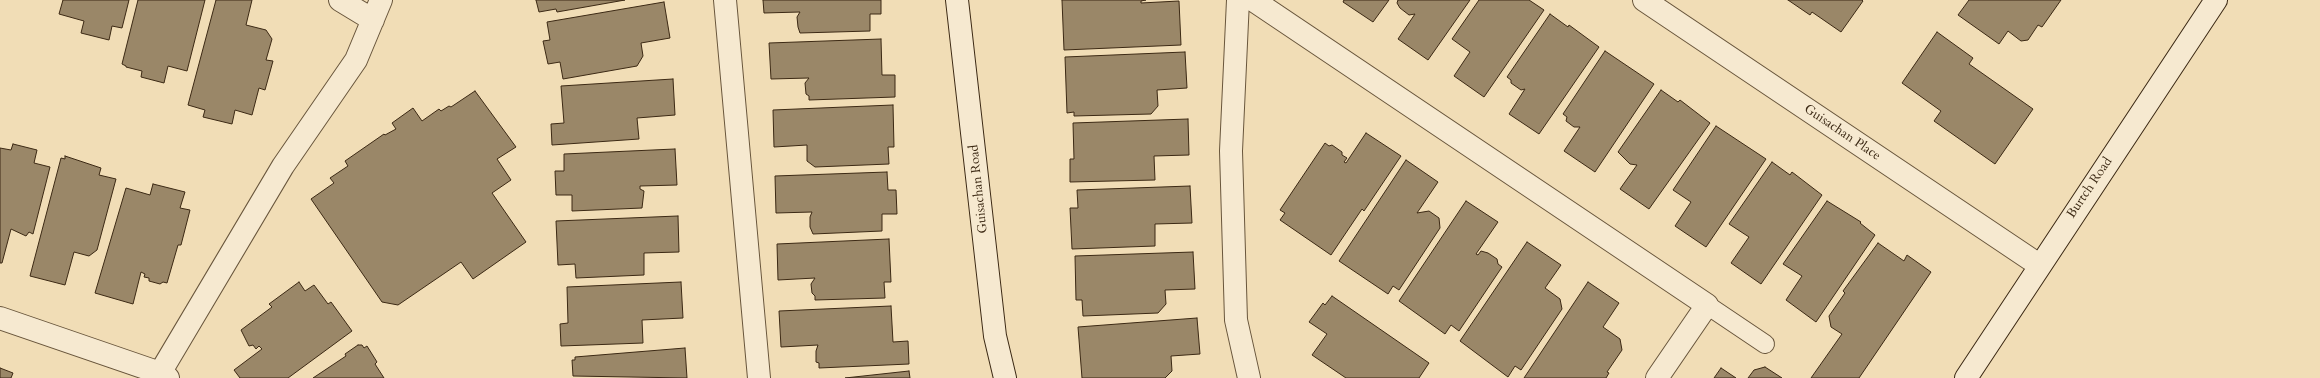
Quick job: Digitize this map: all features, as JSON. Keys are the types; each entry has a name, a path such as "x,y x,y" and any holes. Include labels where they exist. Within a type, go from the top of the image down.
{"street":[{"path":"340,0 373,20"},
{"path":"0,318 164,376 283,166 356,60 381,0"},
{"path":"725,0 759,378"},
{"name":"Guisachan Road","path":"957,0 995,336 1005,378"},
{"path":"1238,0 1231,151 1236,320 1248,378"},
{"path":"1253,0 1707,305 1657,378"},
{"name":"Guisachan Place","path":"1644,0 2039,265"},
{"name":"Burtch Road","path":"1966,378 2039,265 2216,0"}],"lane":[{"path":"1707,305 1765,344"}],"building":[{"path":"63,0 129,0 122,28 112,26 109,40 81,33 84,21 59,14"},
{"path":"138,0 205,0 187,71 168,66 164,83 141,77 142,71 126,67 122,64"},
{"path":"216,0 252,0 246,25 266,30 272,39 266,60 273,61 265,90 259,88 252,115 235,110 232,124 203,117 205,110 188,105"},
{"path":"536,0 625,0 557,12 556,9 539,12"},
{"path":"763,0 881,0 881,14 870,14 870,31 800,33 797,17 800,12 764,13"},
{"path":"1062,0 1146,0 1141,1 1141,3 1179,1 1181,45 1064,50"},
{"path":"1344,0 1389,0 1373,22 1343,2"},
{"path":"1398,0 1470,0 1428,60 1398,39 1415,14 1409,15 1400,8 1397,3"},
{"path":"1479,0 1529,0 1544,10 1484,97 1454,76 1470,52 1452,39"},
{"path":"1788,0 1863,1 1841,32 1812,12 1810,15"},
{"path":"1969,0 2061,0 2042,27 2038,25 2028,40 2021,41 2008,31 1999,44 1958,15"},
{"path":"664,2 670,38 641,43 643,56 637,66 563,79 560,62 548,64 543,41 550,40 547,22"},
{"path":"1550,14 1568,27 1569,25 1599,47 1539,134 1509,114 1525,89 1521,90 1511,83 1511,80 1507,77"},
{"path":"1937,32 1973,58 1969,64 2033,109 1995,164 1934,121 1941,111 1902,83"},
{"path":"881,39 882,75 895,75 895,97 809,100 809,96 806,94 805,83 809,78 771,79 769,43"},
{"path":"1605,51 1654,84 1595,172 1564,151 1580,127 1574,127 1566,121 1567,117 1563,114"},
{"path":"1185,52 1187,88 1157,90 1158,106 1151,114 1074,116 1074,112 1067,113 1065,57"},
{"path":"673,79 675,115 637,118 639,139 552,145 551,124 564,123 561,86"},
{"path":"1661,90 1678,102 1680,100 1710,123 1649,209 1620,189 1637,165 1630,164 1618,152"},
{"path":"475,91 516,147 497,159 511,180 492,193 526,242 473,279 461,262 398,305 382,302 311,199 334,183 330,178 348,166 345,161 384,134 385,135 396,129 392,123 413,108 422,121 439,109 441,111 449,106 451,107"},
{"path":"893,105 894,147 888,147 889,164 815,167 807,161 807,145 774,147 773,110"},
{"path":"1188,119 1189,155 1154,156 1155,180 1070,182 1070,159 1074,159 1073,123"},
{"path":"1716,126 1766,159 1706,247 1675,226 1691,202 1673,190"},
{"path":"1366,133 1401,156 1364,211 1362,209 1331,255 1280,220 1285,213 1280,210 1325,143 1329,146 1332,145 1342,152 1342,155 1347,158 1344,162 1346,163"},
{"path":"13,144 37,150 34,163 50,167 33,234 29,232 26,236 11,229 2,263 0,263 0,148 11,150"},
{"path":"675,149 677,185 640,186 640,189 644,191 642,208 572,211 572,195 556,195 555,171 564,171 564,154"},
{"path":"65,156 101,168 99,175 116,179 97,250 89,256 74,252 65,285 30,276 61,158 65,159"},
{"path":"1406,160 1438,182 1417,213 1429,211 1439,218 1440,228 1399,290 1393,286 1388,294 1339,261"},
{"path":"1772,162 1790,175 1792,172 1822,195 1761,284 1731,263 1749,237 1729,224"},
{"path":"887,172 888,190 896,190 897,214 882,214 882,231 813,234 810,227 810,217 812,212 776,213 775,176"},
{"path":"153,184 185,192 180,208 190,210 181,245 178,245 167,283 163,282 160,284 149,281 149,278 144,277 145,274 141,272 133,304 95,293 126,188 150,195"},
{"path":"1190,186 1192,223 1155,224 1155,246 1072,249 1070,208 1078,208 1077,190"},
{"path":"1466,201 1498,222 1476,254 1478,255 1481,251 1488,253 1497,259 1498,264 1502,267 1459,331 1451,325 1445,334 1399,301"},
{"path":"1827,201 1861,222 1860,223 1875,235 1816,322 1786,300 1802,276 1783,264"},
{"path":"678,216 679,252 644,253 644,275 576,278 575,264 558,265 556,221"},
{"path":"889,239 891,282 884,282 885,298 815,300 815,296 812,293 811,284 815,278 778,280 777,244"},
{"path":"1527,242 1561,265 1545,288 1560,299 1562,309 1521,370 1515,366 1508,377 1460,341"},
{"path":"1878,243 1904,261 1907,255 1931,272 1859,378 1811,378 1842,334 1831,327 1829,316 1845,293 1843,291"},
{"path":"1193,252 1195,289 1165,290 1166,304 1158,313 1083,316 1082,300 1076,300 1075,256"},
{"path":"299,282 305,291 314,285 328,304 331,302 352,331 288,378 240,378 234,370 262,349 259,346 256,349 253,345 249,346 241,330 272,307 269,304"},
{"path":"681,282 683,318 642,320 643,343 561,346 560,324 568,323 567,287"},
{"path":"1588,282 1619,303 1603,327 1620,339 1622,350 1607,372 1609,373 1606,378 1524,378"},
{"path":"1332,296 1429,363 1419,378 1346,378 1312,355 1327,334 1309,322 1323,303 1325,305"},
{"path":"891,306 893,342 908,341 909,364 819,368 819,363 816,362 816,351 818,345 781,347 779,311"},
{"path":"1197,318 1200,354 1171,356 1172,371 1165,378 1082,378 1078,327"},
{"path":"358,345 362,345 364,348 367,346 377,362 375,364 384,378 313,378 346,356 345,354"},
{"path":"685,348 687,378 573,376 572,360 575,360 575,357"},
{"path":"1765,367 1782,378 1748,378 1754,370"},
{"path":"0,368 13,373 11,378 0,378"},
{"path":"1721,368 1736,378 1714,378"},
{"path":"909,371 910,378 845,378"}]}
